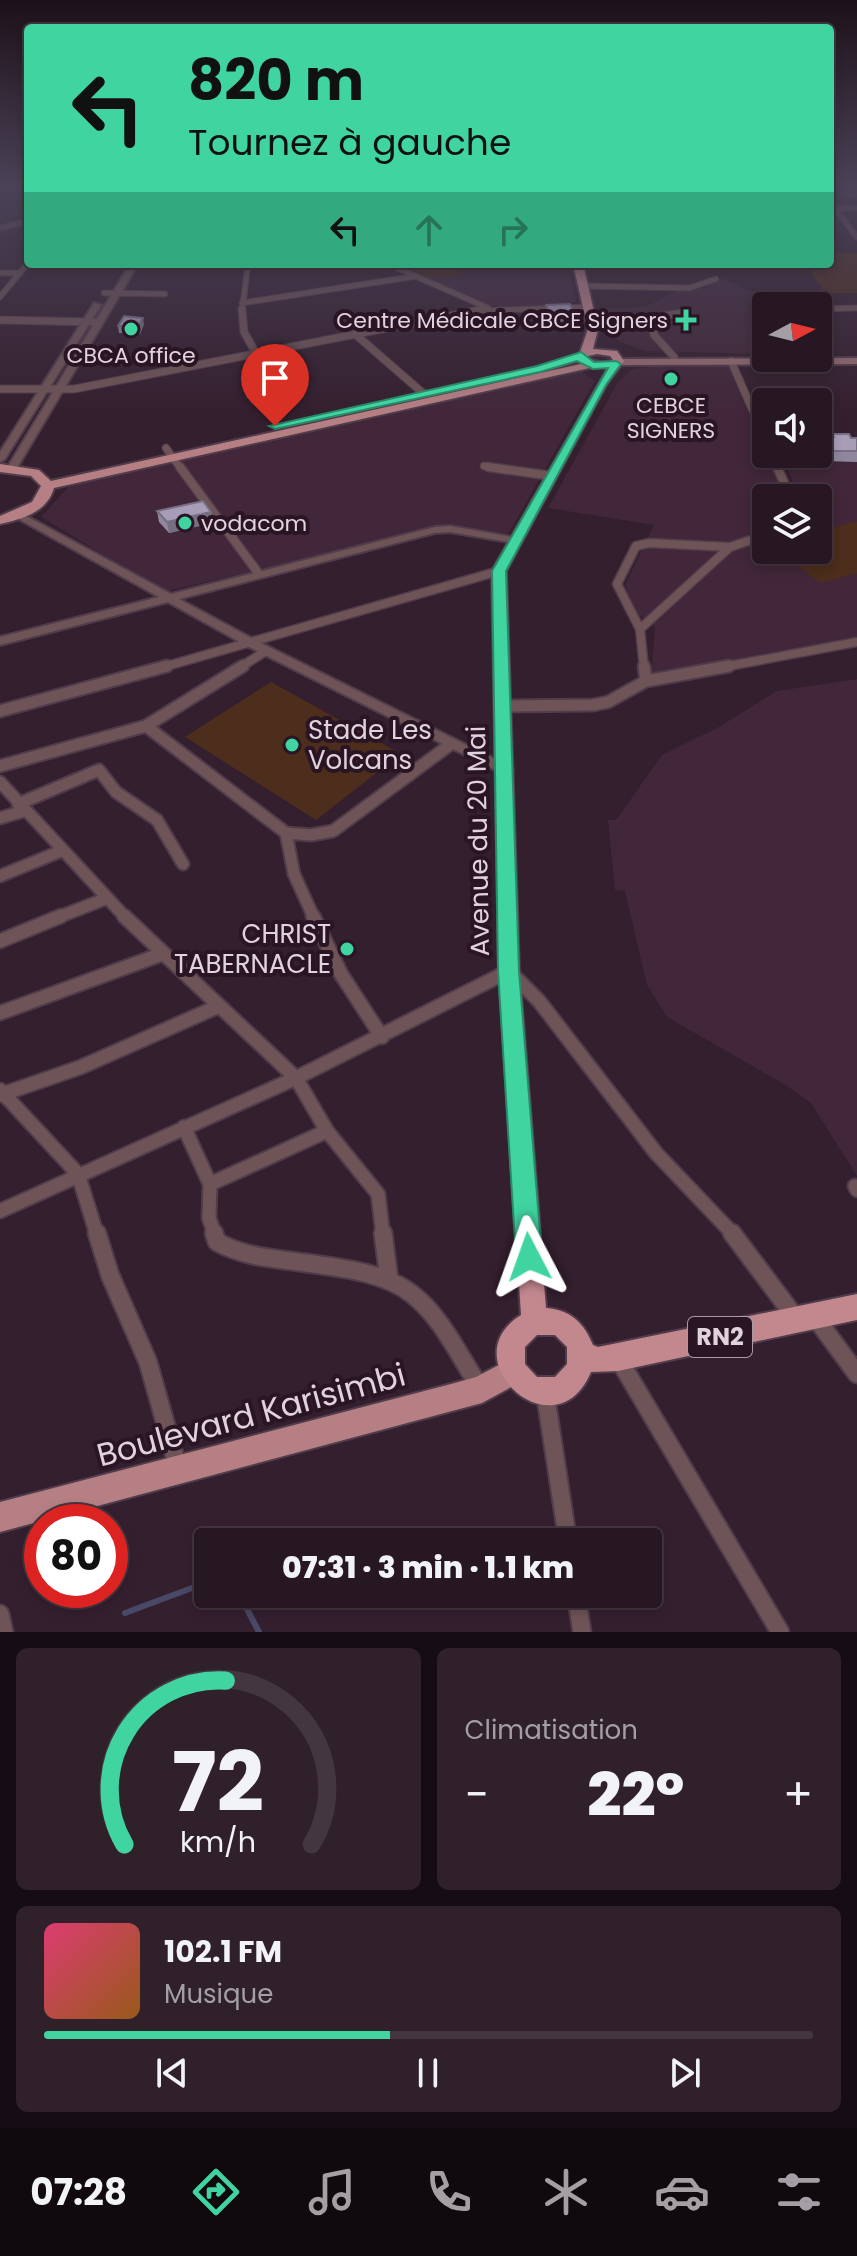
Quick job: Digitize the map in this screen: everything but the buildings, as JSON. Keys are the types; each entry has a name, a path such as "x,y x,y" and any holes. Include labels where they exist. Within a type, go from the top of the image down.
{"highway":[{"path":"579,268 593,329 588,359 601,385"},
{"path":"593,329 616,358"},
{"path":"588,359 616,358"},
{"name":"Avenue du 20 Mai","path":"534,1321 509,971 499,571 616,358"},
{"name":"RN2","path":"582,1356 598,1360 618,1358 857,1307"},
{"path":"534,1321 552,1321 569,1330 580,1346 582,1356 576,1378 568,1386 545,1392 527,1385 514,1370 511,1358 516,1335 534,1321"}],"main road":[{"path":"616,358 752,356"},
{"path":"832,356 855,359"},
{"path":"616,358 752,360"},
{"path":"4,465 45,481 588,359"},
{"path":"169,452 588,359"},
{"path":"0,520 19,515 42,501 45,481"},
{"name":"Boulevard Karisimbi","path":"0,1517 482,1389 514,1370"}],"street":[{"path":"0,297 24,268"},
{"path":"4,465 43,390 120,268"},
{"path":"4,465 58,390 131,268"},
{"path":"247,268 242,303 242,332 257,355"},
{"path":"398,268 489,308"},
{"path":"0,273 20,273"},
{"path":"115,276 126,276"},
{"path":"242,303 417,276"},
{"path":"583,286 694,287 716,279"},
{"path":"104,293 165,294"},
{"path":"0,389 58,390 257,355 489,308 588,307"},
{"path":"832,309 857,308"},
{"path":"674,357 654,335 653,329 662,316 682,313"},
{"path":"0,320 97,322"},
{"path":"355,334 424,394"},
{"path":"731,361 752,409"},
{"path":"169,452 259,574"},
{"path":"484,466 552,476"},
{"path":"19,515 266,651 506,770"},
{"path":"0,641 442,529 514,540"},
{"path":"646,681 640,629 617,584 636,546 649,543 730,547 752,540"},
{"path":"640,629 730,547"},
{"path":"0,711 499,571"},
{"path":"504,706 593,705 608,702 646,681 857,642"},
{"path":"0,766 146,726 266,651"},
{"path":"146,726 286,833 311,835 333,831 451,744"},
{"path":"0,818 93,770 99,770 116,792 157,820 183,864"},
{"path":"0,782 105,899 296,1078 327,1131 378,1194 389,1279"},
{"path":"286,833 293,878 328,954 342,981 382,1037"},
{"path":"0,876 61,851"},
{"path":"0,941 105,899"},
{"path":"0,1013 162,954"},
{"path":"0,1211 296,1078 509,971 539,1001 656,1153 726,1224 857,1374"},
{"path":"178,1468 148,1362 110,1275 78,1174 1,1093 81,1067 219,1006"},
{"path":"184,1127 210,1184 209,1218 212,1232 225,1248 239,1254 389,1279 413,1295 425,1309 482,1389"},
{"path":"210,1184 327,1131"},
{"path":"618,1358 780,1632"},
{"path":"545,1392 566,1528"},
{"path":"578,1608 582,1632"},
{"path":"0,1614 4,1632"}],"shaded area":[{"path":"834,260 857,260 857,293 824,292 808,268 834,268"},
{"path":"406,268 569,268 576,302 551,306 491,306"},
{"path":"406,268 459,268 459,276 425,277"},
{"name":"Centre Médicale CBCE Signers","path":"722,278 752,292 752,354 646,351 620,342 609,332 604,308 645,307 682,288 705,288"},
{"path":"727,362 752,421 752,468 772,468 779,484 752,484 752,533 748,534 752,537 752,564 832,564 832,484 794,484 787,468 832,468 832,440 857,441 857,637 651,677 655,627 635,612 625,585 654,525 548,508 618,382 633,369 667,364"},
{"path":"580,371 595,381 509,533 443,527 164,592 41,517 72,483"},
{"path":"857,521 857,573 821,583 796,564 832,564 832,528"},
{"path":"857,679 857,1176 811,1103 784,1084 667,1017 647,985 625,891 615,890 608,820 616,820 662,755 719,727 777,691"},
{"name":"Stade Les Volcans","path":"271,682 401,754 316,820 185,737"}],"waterway":[{"path":"125,1613 194,1587"},
{"path":"246,1608 259,1632"}],"place":[{"name":"Centre Médicale CBCE Signers","path":"686,320"},
{"name":"CBCA office","path":"131,329"},
{"name":"CEBCE SIGNERS","path":"671,379"},
{"name":"vodacom","path":"185,523"},
{"name":"Stade Les Volcans","path":"292,745"},
{"name":"CHRIST TABERNACLE","path":"347,949"}],"route":[{"path":"275,426 540,369 581,356 582,361 593,365 616,364 601,385 499,571 509,971 529,1257"}]}
